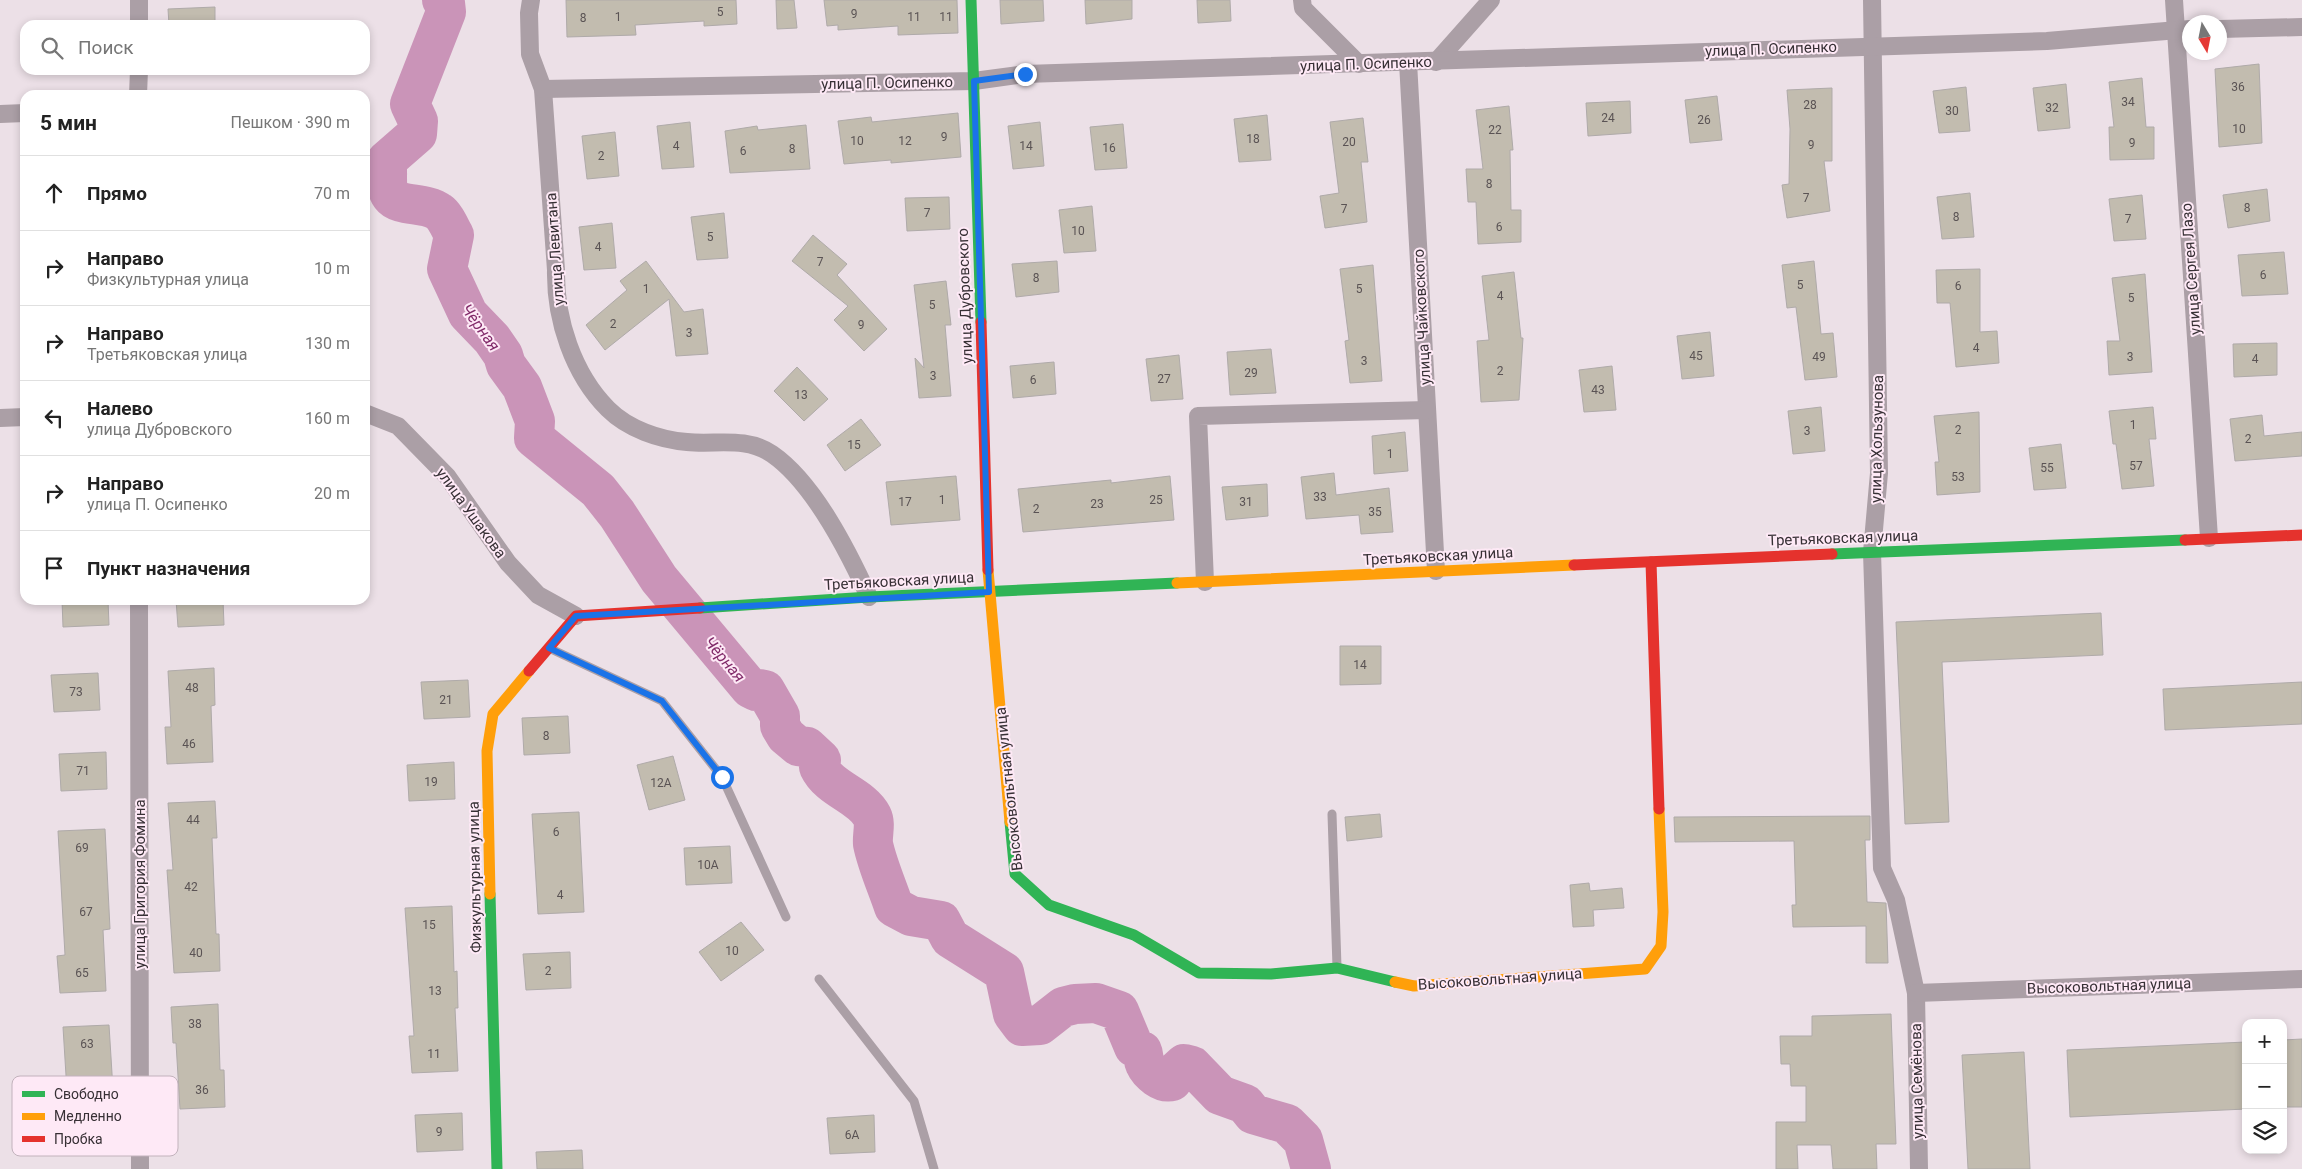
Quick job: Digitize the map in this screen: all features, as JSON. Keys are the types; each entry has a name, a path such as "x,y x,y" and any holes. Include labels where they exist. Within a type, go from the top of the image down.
{"street":[{"path":"139,0 139,20"},
{"name":"улица Левитана","path":"531,0 529,13 530,54 543,89 556,291 562,328 589,385 608,410 631,425 660,438 689,442 724,440 752,444 772,454 795,476 822,509 854,563 869,597"},
{"name":"улица Дубровского","path":"971,0 989,592"},
{"path":"1302,0 1303,8 1359,64"},
{"path":"1436,62 1491,0"},
{"name":"улица Хользунова","path":"1872,0 1879,473 1872,552 1882,868 1896,900 1916,993"},
{"name":"улица Сергея Лазо","path":"2174,0 2182,30"},
{"path":"2227,29 2302,28"},
{"name":"улица П. Осипенко","path":"543,89 974,81 1025,74 1436,62 1873,45 2047,41 2182,30"},
{"name":"улица Сергея Лазо","path":"2184,60 2209,538"},
{"name":"улица Чайковского","path":"1408,62 1436,571"},
{"path":"138,90 139,75"},
{"path":"0,114 20,114"},
{"path":"1206,582 1198,416 1428,410"},
{"name":"улица Ушакова","path":"370,416 398,426 447,476 508,563 538,595 576,616"},
{"path":"0,418 20,417"},
{"name":"Третьяковская улица","path":"576,616 869,597 1872,552 2302,535"},
{"name":"Высоковольтная улица","path":"989,592 1015,874 1048,905 1134,934 1200,973 1271,974 1337,968 1414,986 1645,969 1661,946 1663,912 1651,562"},
{"name":"улица Григория Фомина","path":"139,605 140,1076"},
{"name":"Физкультурная улица","path":"497,1169 487,751 493,714 576,616"},
{"name":"Высоковольтная улица","path":"1916,993 2302,979"},
{"name":"улица Семёнова","path":"1916,993 1919,1169"},
{"name":"улица Григория Фомина","path":"140,1156 140,1169"}],"lane":[{"path":"549,648 662,701 722,777 786,918"},
{"path":"1332,814 1337,968"},
{"path":"819,979 914,1101 934,1169"}],"building":[{"path":"566,0 736,0 737,24 704,26 704,21 635,25 636,35 567,37"},
{"path":"776,0 794,0 797,28 777,29"},
{"path":"824,0 957,0 958,33 898,35 898,26 838,30 838,25 827,26"},
{"path":"1000,0 1043,0 1044,21 1001,24"},
{"path":"1085,0 1132,0 1132,19 1086,24"},
{"path":"1197,0 1230,0 1231,21 1198,23"},
{"path":"215,7 215,20 169,20 168,9"},
{"path":"2259,64 2262,143 2219,147 2215,69"},
{"path":"2142,78 2146,127 2154,127 2154,159 2110,160 2109,127 2114,127 2109,82"},
{"path":"2066,84 2070,128 2038,131 2033,88"},
{"path":"1966,87 1970,131 1939,133 1933,91"},
{"path":"1832,88 1832,161 1824,161 1830,211 1787,218 1782,185 1789,184 1790,129 1787,90"},
{"path":"1717,96 1722,140 1690,143 1685,100"},
{"path":"1630,101 1631,133 1588,136 1586,103"},
{"path":"1509,106 1513,150 1510,150 1511,210 1521,210 1521,242 1478,244 1476,202 1468,202 1466,169 1483,169 1476,110"},
{"path":"958,113 961,157 891,163 891,160 844,164 838,121 871,117 872,122"},
{"path":"1267,115 1271,160 1239,162 1234,119"},
{"path":"1363,118 1368,162 1361,162 1367,222 1325,228 1320,196 1339,193 1330,122"},
{"path":"690,122 694,167 662,169 657,126"},
{"path":"1040,122 1044,166 1013,169 1008,126"},
{"path":"1123,124 1127,168 1095,170 1090,127"},
{"path":"806,125 810,169 730,173 725,131 757,126 758,130"},
{"path":"615,132 619,176 587,179 582,136"},
{"path":"2267,189 2270,221 2228,228 2223,195"},
{"path":"1970,193 1974,237 1942,239 1937,197"},
{"path":"2142,195 2146,239 2114,241 2109,199"},
{"path":"949,197 950,229 907,231 905,198"},
{"path":"1092,206 1096,251 1064,253 1059,210"},
{"path":"724,213 728,258 697,260 691,217"},
{"path":"612,223 616,268 584,270 579,227"},
{"path":"813,235 847,264 837,275 887,329 864,351 834,320 848,306 792,261"},
{"path":"2284,252 2288,294 2242,296 2238,255"},
{"path":"646,261 684,312 703,309 708,354 676,356 669,299 605,350 586,325 627,290 620,281"},
{"path":"1057,261 1059,292 1016,297 1012,264"},
{"path":"1814,261 1821,334 1833,333 1837,377 1805,380 1796,307 1787,308 1782,265"},
{"path":"1373,265 1382,381 1350,383 1345,341 1349,340 1340,269"},
{"path":"1980,269 1980,332 1997,331 1999,363 1956,367 1950,303 1937,303 1936,270"},
{"path":"1514,272 1521,338 1523,338 1519,400 1481,402 1477,341 1489,340 1482,276"},
{"path":"2145,274 2152,372 2109,375 2107,341 2120,341 2112,278"},
{"path":"946,281 951,325 945,325 951,396 919,398 915,358 924,368 914,285"},
{"path":"1710,332 1714,376 1682,379 1677,336"},
{"path":"2277,343 2277,375 2234,377 2233,344"},
{"path":"1271,349 1276,393 1230,395 1227,352"},
{"path":"1179,355 1183,399 1151,401 1146,359"},
{"path":"1054,362 1056,394 1013,398 1010,366"},
{"path":"1612,366 1616,410 1584,412 1579,370"},
{"path":"797,367 828,399 804,421 774,391"},
{"path":"1821,407 1825,451 1793,454 1788,411"},
{"path":"2153,407 2156,439 2149,439 2154,486 2122,489 2109,411"},
{"path":"1979,412 1980,492 1937,495 1935,462 1939,462 1934,416"},
{"path":"2262,415 2264,436 2302,432 2302,456 2235,461 2230,419"},
{"path":"861,419 881,445 845,471 827,445"},
{"path":"1405,432 1408,471 1374,474 1372,436"},
{"path":"2061,444 2066,488 2034,490 2029,448"},
{"path":"1334,473 1336,495 1389,488 1393,532 1361,534 1359,515 1306,519 1301,477"},
{"path":"956,476 960,520 891,525 886,482"},
{"path":"1170,476 1174,520 1023,532 1018,489 1111,480 1111,483"},
{"path":"1267,484 1268,516 1226,520 1222,487"},
{"path":"62,605 108,605 109,625 63,627"},
{"path":"176,605 223,605 224,625 178,627"},
{"path":"2101,613 2103,655 1942,662 1949,822 1905,824 1896,622"},
{"path":"1340,646 1381,646 1381,684 1340,685"},
{"path":"214,668 215,705 211,706 213,762 167,764 165,727 171,727 168,671"},
{"path":"98,673 100,710 54,712 51,675"},
{"path":"468,680 470,717 424,719 421,682"},
{"path":"2302,682 2302,724 2165,730 2163,689"},
{"path":"568,716 570,753 524,755 522,718"},
{"path":"106,752 107,789 61,791 59,754"},
{"path":"673,756 685,800 649,810 637,765"},
{"path":"454,762 455,799 409,801 407,765"},
{"path":"215,801 217,838 212,838 216,934 219,934 220,971 174,973 167,870 173,870 168,803"},
{"path":"579,812 584,912 538,914 532,814"},
{"path":"1380,814 1382,837 1347,841 1345,817"},
{"path":"1870,816 1870,840 1865,840 1867,902 1886,903 1888,963 1866,963 1866,926 1793,927 1792,905 1796,905 1794,841 1675,842 1674,817"},
{"path":"105,829 110,929 103,930 106,991 60,993 57,956 65,955 58,831"},
{"path":"730,846 732,883 686,885 684,848"},
{"path":"1589,883 1590,891 1622,888 1624,908 1593,910 1594,926 1573,927 1570,885"},
{"path":"452,906 454,972 457,971 458,1008 455,1008 458,1071 412,1073 409,1036 414,1036 405,908"},
{"path":"741,922 764,950 721,981 699,952"},
{"path":"570,952 571,988 526,990 523,954"},
{"path":"218,1004 220,1070 224,1070 225,1107 180,1109 176,1043 173,1043 171,1007"},
{"path":"1891,1014 1896,1144 1876,1144 1877,1169 1833,1169 1831,1145 1797,1145 1798,1169 1776,1169 1776,1122 1806,1122 1806,1086 1791,1086 1790,1064 1781,1064 1780,1036 1812,1036 1812,1016"},
{"path":"109,1025 112,1076 66,1076 63,1027"},
{"path":"2302,1039 2302,1107 2287,1107 2287,1040"},
{"path":"2242,1042 2242,1109 2070,1117 2067,1050"},
{"path":"2024,1052 2030,1169 1968,1169 1962,1055"},
{"path":"462,1113 463,1150 417,1152 415,1115"},
{"path":"874,1115 875,1152 830,1154 827,1118"},
{"path":"582,1150 583,1169 537,1169 536,1152"}],"waterway":[{"name":"Чёрная","path":"442,0 445,3 446,12 410,104 418,121 417,134 386,161 387,184 391,196 395,199 400,202 434,209 447,222 454,235 447,269 468,314 492,339 503,355 506,365 522,387 535,421 534,438 598,490 617,514 659,579 750,688 756,691 760,689 765,690 780,716 780,726 786,736 798,746 807,747 821,760 819,767 824,775 867,809 873,819 873,844 875,852 894,907 911,916 941,921 950,938 1004,972 1013,1014 1022,1026 1040,1025 1063,1007 1075,1004 1096,1003 1119,1011 1134,1047 1142,1051 1145,1064 1153,1074 1168,1082 1172,1081 1172,1075 1184,1064 1192,1066 1220,1095 1245,1104 1253,1114 1287,1124 1303,1140 1311,1169"}],"traffic: fast":[{"path":"971,0 981,322"},
{"path":"1832,554 2185,540"},
{"path":"700,608 869,597 1177,583"},
{"path":"1010,822 1015,874 1049,905 1134,935 1199,973 1271,974 1337,968 1395,982"},
{"path":"490,894 497,1169"}],"traffic: slow":[{"path":"1177,583 1574,565"},
{"path":"988,570 1010,822"},
{"path":"490,894 487,751 493,714 529,671"},
{"path":"1395,982 1414,986 1645,969 1661,946 1663,912 1659,809"}],"traffic: jam":[{"path":"981,322 988,570"},
{"path":"2185,540 2302,535"},
{"path":"1574,565 1832,554"},
{"path":"1651,562 1659,809"},
{"path":"529,671 576,616 700,608"}],"route":[{"path":"722,777 662,701 549,648 576,616 869,597 989,592 974,81 1025,74"}]}
